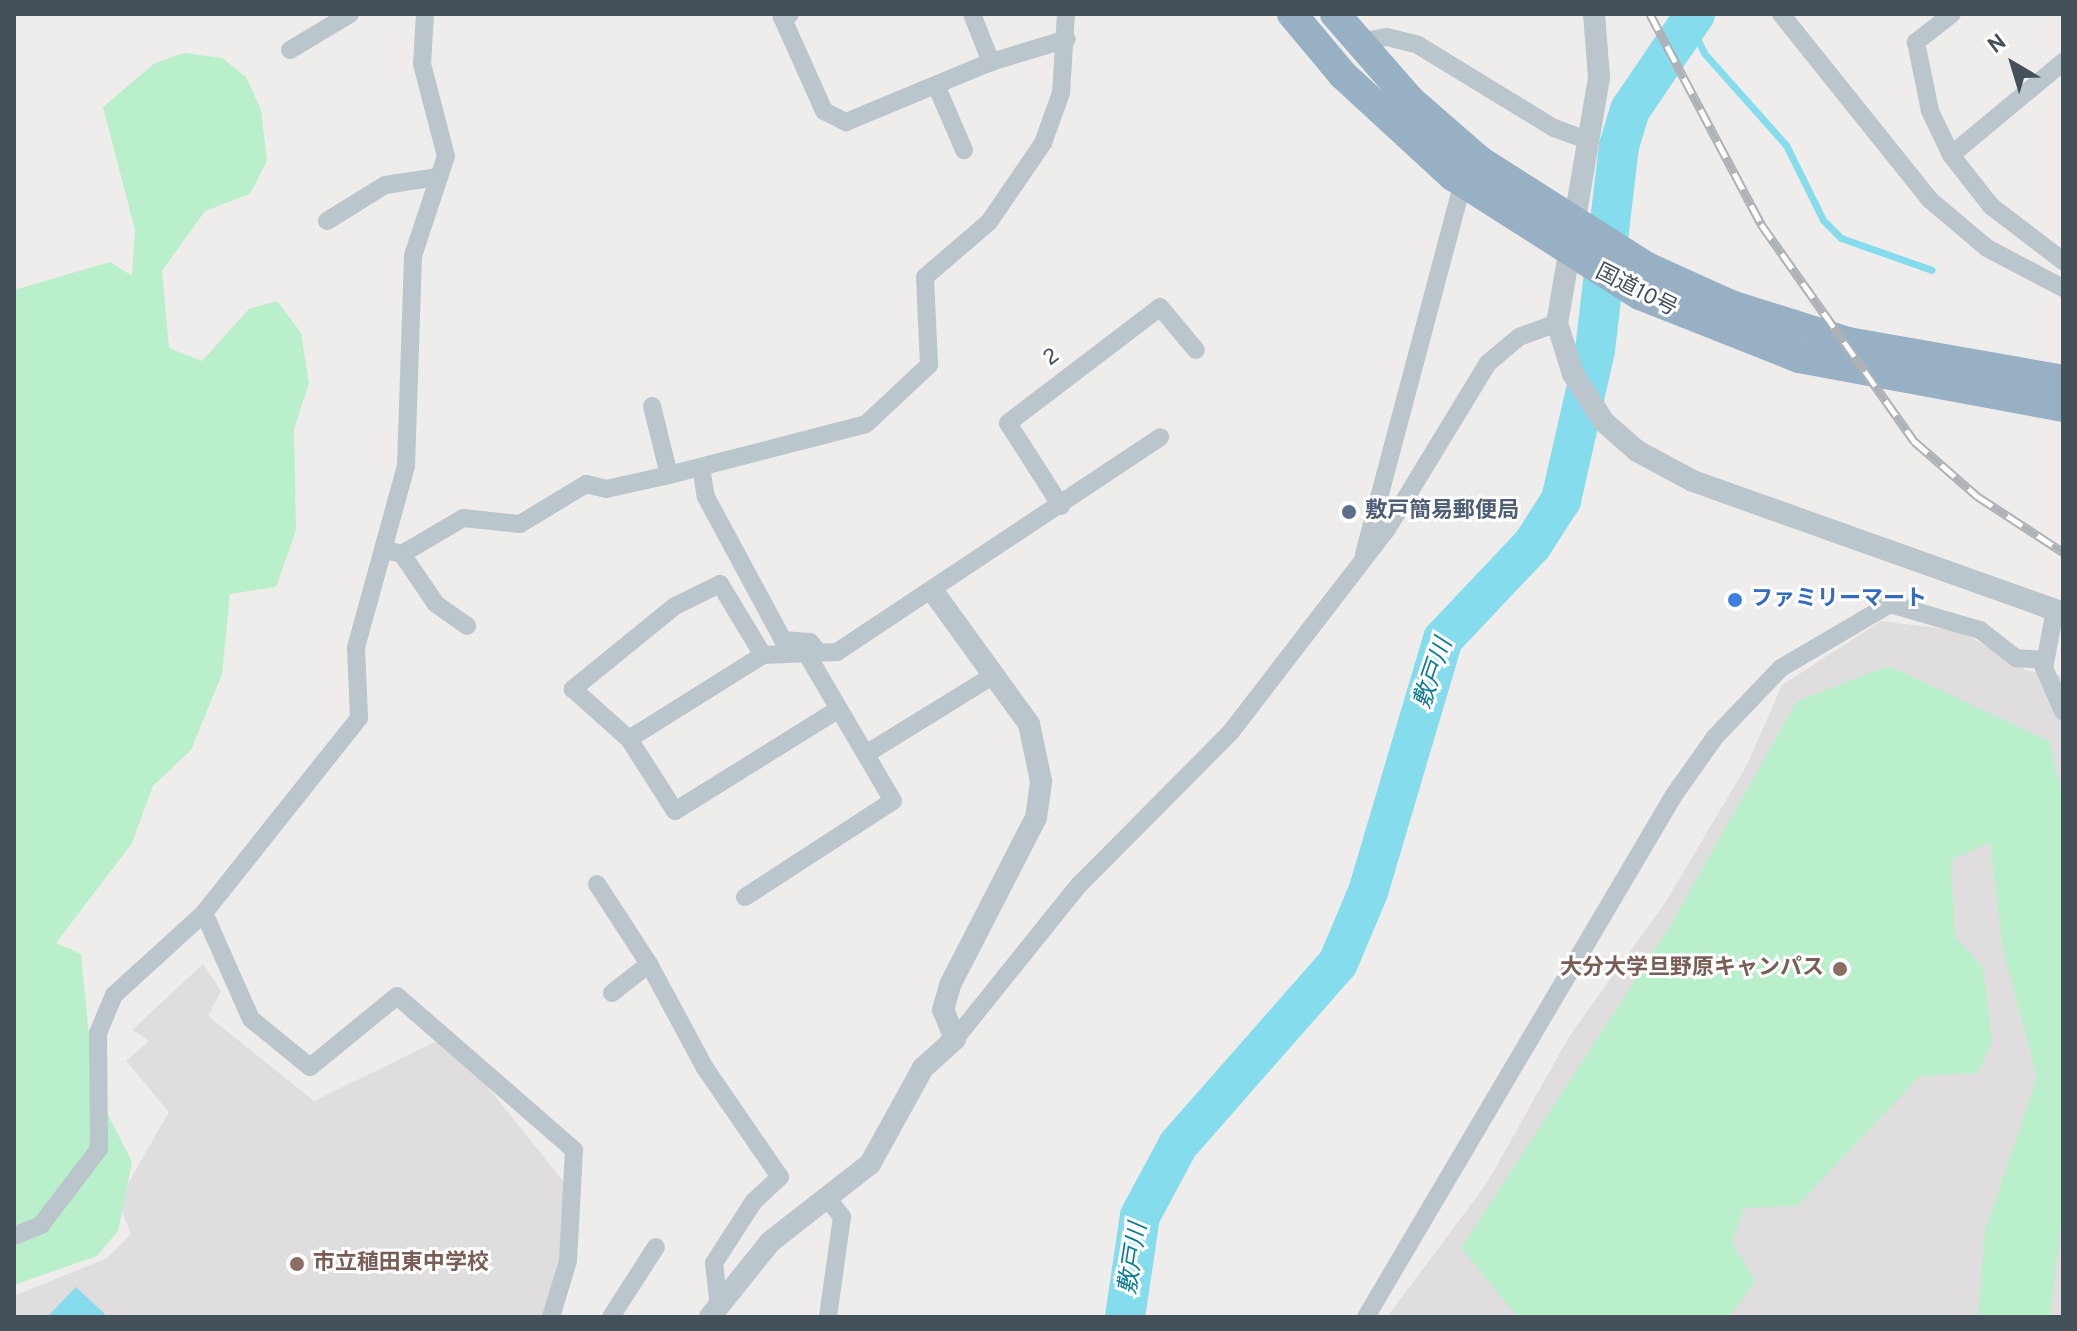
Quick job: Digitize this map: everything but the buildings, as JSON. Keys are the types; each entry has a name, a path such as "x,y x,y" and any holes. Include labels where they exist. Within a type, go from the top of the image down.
{"highway":[{"name":"国道10号","path":"1292,14 1370,101 1463,183 1526,228 1817,363 1961,378 2063,380"},
{"name":"国道10号","path":"1335,14 1436,125 1643,281 2063,407"}],"street":[{"path":"290,50 350,14 366,14"},
{"path":"14,1236 41,1225 99,1149 98,1033 114,995 204,913 359,718 356,648 393,552 406,466 413,256 445,147 422,64 425,14"},
{"path":"790,14 782,17 824,111 846,122 991,62 1067,39"},
{"path":"972,14 991,62"},
{"path":"393,552 463,518 520,524 586,484 606,489 866,424 929,365 925,277 989,222 1036,155 1061,93 1067,39 1066,14"},
{"path":"1594,14 1599,78 1557,323 1573,374 1593,408 1637,451 1693,481 2059,612 2045,660 2063,711"},
{"path":"1781,14 1929,199 1987,248 2063,288"},
{"path":"1952,14 1916,42 1920,83 1951,155 1991,206 2063,261"},
{"path":"1358,42 1387,37 1418,45 1554,128 1587,140"},
{"path":"1951,155 2063,62"},
{"path":"936,85 964,150"},
{"path":"327,221 385,185 438,177"},
{"path":"1360,568 1463,183"},
{"name":"2","path":"1061,506 1008,423 1160,307 1196,350"},
{"path":"714,1312 770,1242 870,1164 923,1068 955,1039 1079,885 1216,750 1360,568 1488,363 1519,337 1557,323"},
{"path":"652,406 669,475"},
{"path":"629,739 763,655 837,652 934,593 1160,437"},
{"path":"701,467 706,497 783,640 810,642 812,653 839,709 893,801 745,897"},
{"path":"393,552 436,604 467,626"},
{"path":"763,655 720,584 675,606 573,689 629,739 675,811 839,709"},
{"path":"934,593 1029,724 1041,781 1024,853 950,985 943,1010 955,1039"},
{"path":"1366,1317 1674,795 1715,737 1781,668 1890,604 1980,630 2016,658 2045,660"},
{"path":"866,754 994,675"},
{"path":"597,884 649,964 705,1068 780,1177 754,1201 714,1263 714,1312"},
{"path":"204,913 251,1019 310,1067 397,996 574,1150 568,1261 551,1317"},
{"path":"612,993 649,964"},
{"path":"828,1199 842,1217 828,1317"},
{"path":"611,1317 656,1247"}],"shaded area":[{"name":"大分大学旦野原キャンパス","path":"1881,621 1960,631 2028,671 2063,676 2063,1317 1387,1317 1487,1183 1570,1035 1665,903 1747,765 1782,685"},
{"path":"203,964 221,991 208,1016 314,1101 447,1036 571,1191 551,1317 14,1317 14,1296 107,1258 131,1234 118,1201 169,1112 126,1061 149,1041 132,1030"}],"green space":[{"path":"184,53 222,58 246,77 261,110 267,161 250,194 205,211 162,271 169,348 202,361 249,309 277,301 301,333 309,383 294,429 296,530 276,587 230,594 222,674 191,750 153,786 132,843 56,943 81,954 94,1087 132,1162 118,1231 97,1256 14,1285 14,290 110,262 132,276 135,230 103,107 155,63"},
{"name":"大分大学旦野原キャンパス","path":"1889,666 2049,741 2063,799 2063,1207 2050,1317 1978,1317 1985,1231 2037,1077 2003,950 1990,842 1951,860 1955,937 1983,967 1992,1041 1978,1073 1920,1076 1797,1206 1744,1208 1732,1243 1756,1281 1729,1317 1518,1317 1461,1248 1667,931 1797,701"}],"water":[{"path":"76,1287 108,1317 47,1317"}],"waterway":[{"name":"敷戸川","path":"1125,1317 1140,1216 1178,1145 1338,963 1368,892 1443,639 1532,545 1561,500 1595,350 1619,146 1630,110 1695,14"},
{"path":"1690,24 1704,53 1786,145 1823,220 1841,238 1932,270"}],"railway":[{"path":"1650,14 1761,224 1914,441 1977,496 2063,552"}],"place":[{"name":"敷戸簡易郵便局","path":"1349,512"},
{"name":"ファミリーマート","path":"1735,600"},
{"name":"大分大学旦野原キャンパス","path":"1840,969"},
{"name":"市立稙田東中学校","path":"297,1264"}]}
